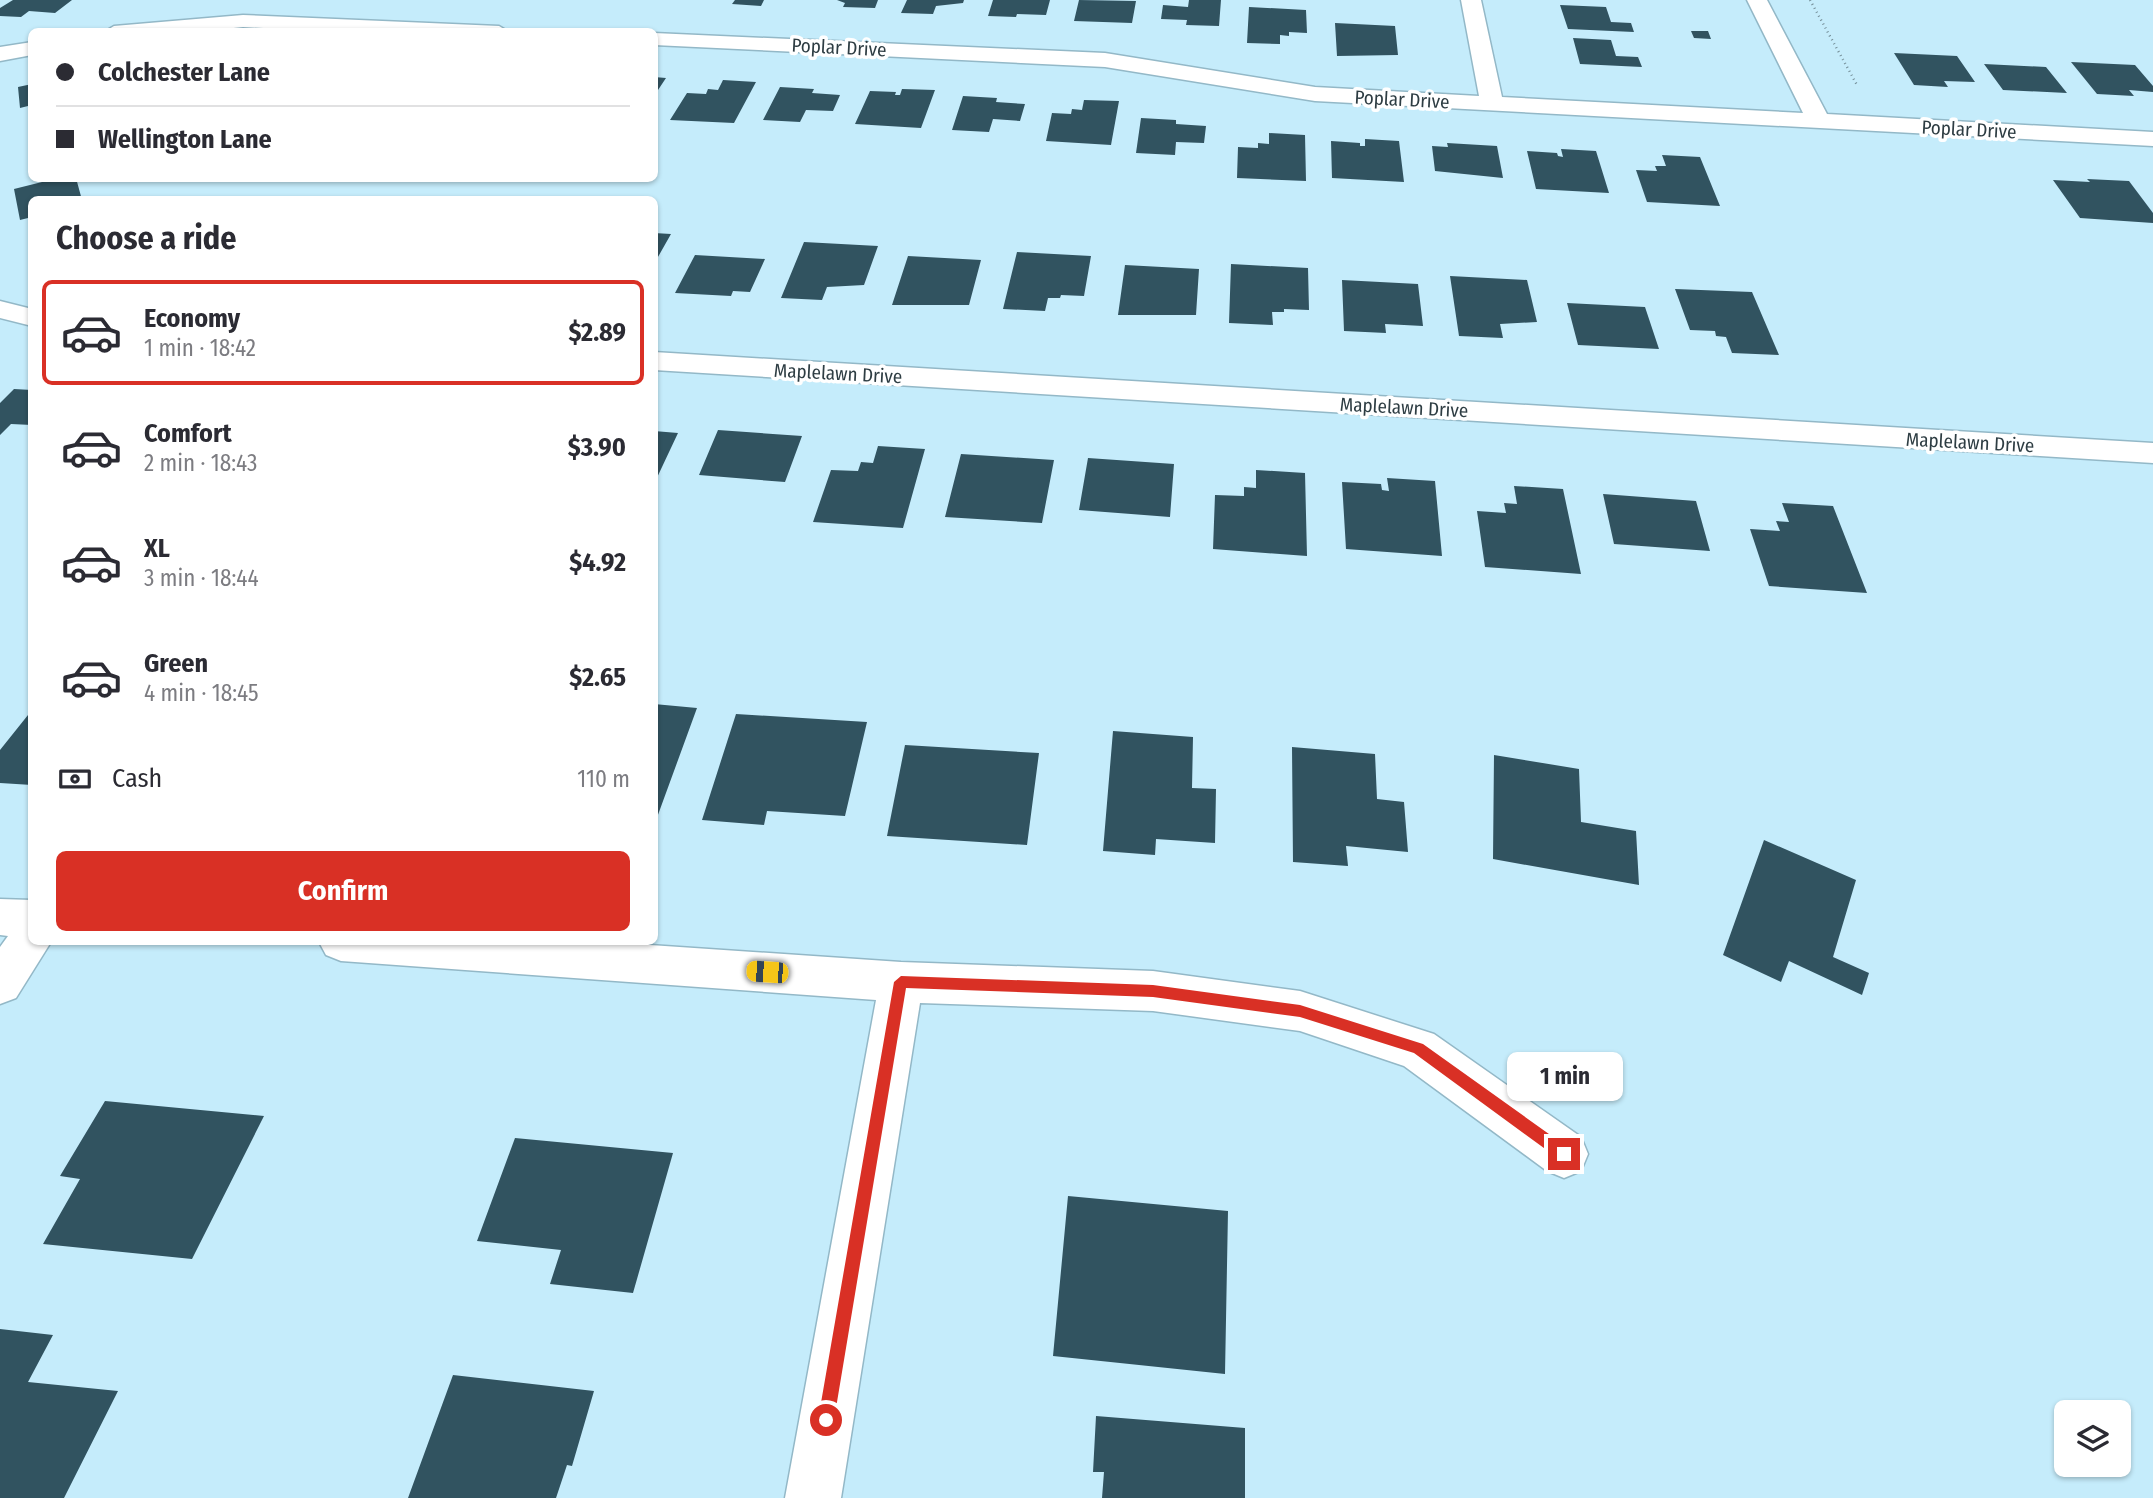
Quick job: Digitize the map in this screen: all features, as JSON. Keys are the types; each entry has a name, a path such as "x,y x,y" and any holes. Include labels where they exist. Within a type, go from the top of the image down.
{"street":[{"path":"1471,0 1492,104"},
{"path":"1757,0 1819,121"},
{"path":"283,22 303,4"},
{"path":"152,28 219,21 413,28"},
{"name":"Poplar Drive","path":"658,39 1105,60 1315,94 2153,139"},
{"path":"0,54 28,49"},
{"path":"0,309 28,317"},
{"name":"Maplelawn Drive","path":"658,361 2153,453"},
{"path":"0,917 28,919"},
{"path":"0,984 28,942"},
{"path":"383,945 901,982 1153,991 1300,1011 1418,1048 1564,1154"},
{"path":"813,1498 901,982"}],"path":[{"path":"1810,0 1861,92"}],"building":[{"path":"13,0 72,0 55,13 29,11 21,17 0,16 0,8"},
{"path":"735,0 764,0 761,6 732,4"},
{"path":"837,0 878,0 875,8 843,7 845,3"},
{"path":"907,0 964,0 963,3 936,6 933,14 901,13"},
{"path":"993,0 1050,0 1046,15 1017,14 1016,17 988,16"},
{"path":"1079,0 1136,1 1132,23 1074,21"},
{"path":"1189,0 1221,0 1219,26 1186,25 1187,20 1161,19 1163,5 1188,7"},
{"path":"1560,5 1606,7 1611,22 1631,23 1634,32 1568,29"},
{"path":"1249,7 1306,10 1307,33 1289,32 1289,36 1280,35 1280,44 1247,43"},
{"path":"1335,23 1395,26 1398,55 1337,56"},
{"path":"1691,31 1708,31 1711,39 1694,38"},
{"path":"1573,38 1611,40 1616,56 1638,57 1642,67 1580,64"},
{"path":"1894,53 1957,56 1975,82 1944,81 1948,87 1914,85"},
{"path":"2071,62 2135,65 2153,86 2153,92 2129,90 2134,96 2097,94"},
{"path":"1984,64 2046,67 2067,93 2003,90"},
{"path":"658,77 666,78 658,90"},
{"path":"723,80 756,82 734,123 670,120 687,93 706,94 708,89 718,90"},
{"path":"28,85 28,106 20,108 18,87"},
{"path":"780,87 814,89 812,93 840,95 833,111 806,110 800,122 763,120"},
{"path":"902,89 935,90 921,128 855,124 870,91 896,92 895,95 900,95"},
{"path":"963,96 997,98 996,102 1025,104 1020,121 993,119 989,132 952,130"},
{"path":"1084,100 1119,101 1111,145 1046,141 1052,113 1071,114 1072,109 1082,110"},
{"path":"1141,118 1176,120 1176,124 1206,126 1204,143 1176,142 1175,155 1136,153"},
{"path":"1269,133 1305,135 1306,181 1237,178 1238,147 1258,148 1258,143 1269,144"},
{"path":"1365,139 1399,141 1404,182 1332,178 1331,141 1360,143 1360,146 1365,146"},
{"path":"1447,143 1497,146 1503,178 1435,171 1432,146 1448,147"},
{"path":"1561,149 1596,151 1609,193 1536,189 1527,151 1557,153 1563,157"},
{"path":"1662,155 1700,157 1720,206 1647,202 1636,170 1657,171 1655,166 1666,166"},
{"path":"2087,179 2129,181 2153,213 2153,223 2080,218 2053,180 2090,182"},
{"path":"42,182 77,182 81,196 28,196 28,218 20,220 14,189"},
{"path":"658,233 671,234 658,257"},
{"path":"804,242 878,246 864,285 827,287 822,300 781,298"},
{"path":"1017,252 1091,256 1084,296 1061,295 1060,298 1048,298 1045,311 1003,309"},
{"path":"695,255 765,259 750,292 733,291 731,296 675,293"},
{"path":"908,256 981,260 969,305 892,305"},
{"path":"1231,264 1308,268 1309,310 1284,309 1284,312 1272,312 1273,325 1229,323"},
{"path":"1125,265 1199,269 1196,315 1118,315"},
{"path":"1450,276 1527,280 1537,322 1500,324 1503,338 1459,336"},
{"path":"1342,280 1418,284 1423,326 1385,324 1386,333 1344,331"},
{"path":"1675,289 1752,292 1779,355 1732,353 1726,337 1716,336 1715,331 1690,330"},
{"path":"1567,303 1645,307 1659,349 1578,345"},
{"path":"14,389 28,390 28,425 11,424 0,435 0,403"},
{"path":"718,430 802,436 785,482 699,475"},
{"path":"658,431 678,433 658,476"},
{"path":"878,446 925,449 903,528 813,522 831,470 858,471 861,462 873,463"},
{"path":"961,454 1054,460 1042,523 945,517"},
{"path":"1088,458 1174,464 1170,517 1079,510"},
{"path":"1256,470 1305,473 1307,556 1213,549 1215,495 1244,496 1244,487 1256,488"},
{"path":"1387,478 1435,481 1442,556 1346,549 1342,482 1381,484 1382,490 1389,491"},
{"path":"1514,486 1563,489 1581,574 1485,567 1477,511 1506,513 1504,503 1517,504"},
{"path":"1603,494 1696,501 1710,551 1614,544"},
{"path":"1782,503 1833,506 1867,593 1769,586 1750,529 1780,531 1776,521 1789,522"},
{"path":"658,704 697,708 658,815"},
{"path":"736,714 867,722 845,816 767,811 764,825 702,820"},
{"path":"28,715 28,785 0,783 0,750"},
{"path":"1113,731 1193,737 1192,788 1216,789 1215,843 1156,839 1155,855 1103,851"},
{"path":"905,745 1039,753 1027,845 887,836"},
{"path":"1292,747 1375,754 1377,799 1404,802 1408,852 1346,846 1348,866 1293,862"},
{"path":"1494,755 1579,769 1581,822 1636,831 1639,885 1493,859"},
{"path":"1764,840 1856,880 1833,957 1869,973 1862,995 1789,961 1781,982 1723,955"},
{"path":"105,1101 264,1116 192,1259 43,1244 80,1179 60,1176"},
{"path":"515,1138 673,1153 633,1293 550,1284 561,1250 477,1241"},
{"path":"1068,1196 1228,1211 1225,1374 1053,1356"},
{"path":"0,1329 53,1335 28,1382 118,1391 64,1498 0,1498"},
{"path":"453,1375 594,1391 572,1466 567,1465 556,1498 408,1498"},
{"path":"1096,1416 1245,1428 1245,1498 1102,1498 1104,1472 1093,1472"}],"route":[{"path":"826,1420 901,982 1153,991 1300,1011 1418,1048 1564,1154"}]}
